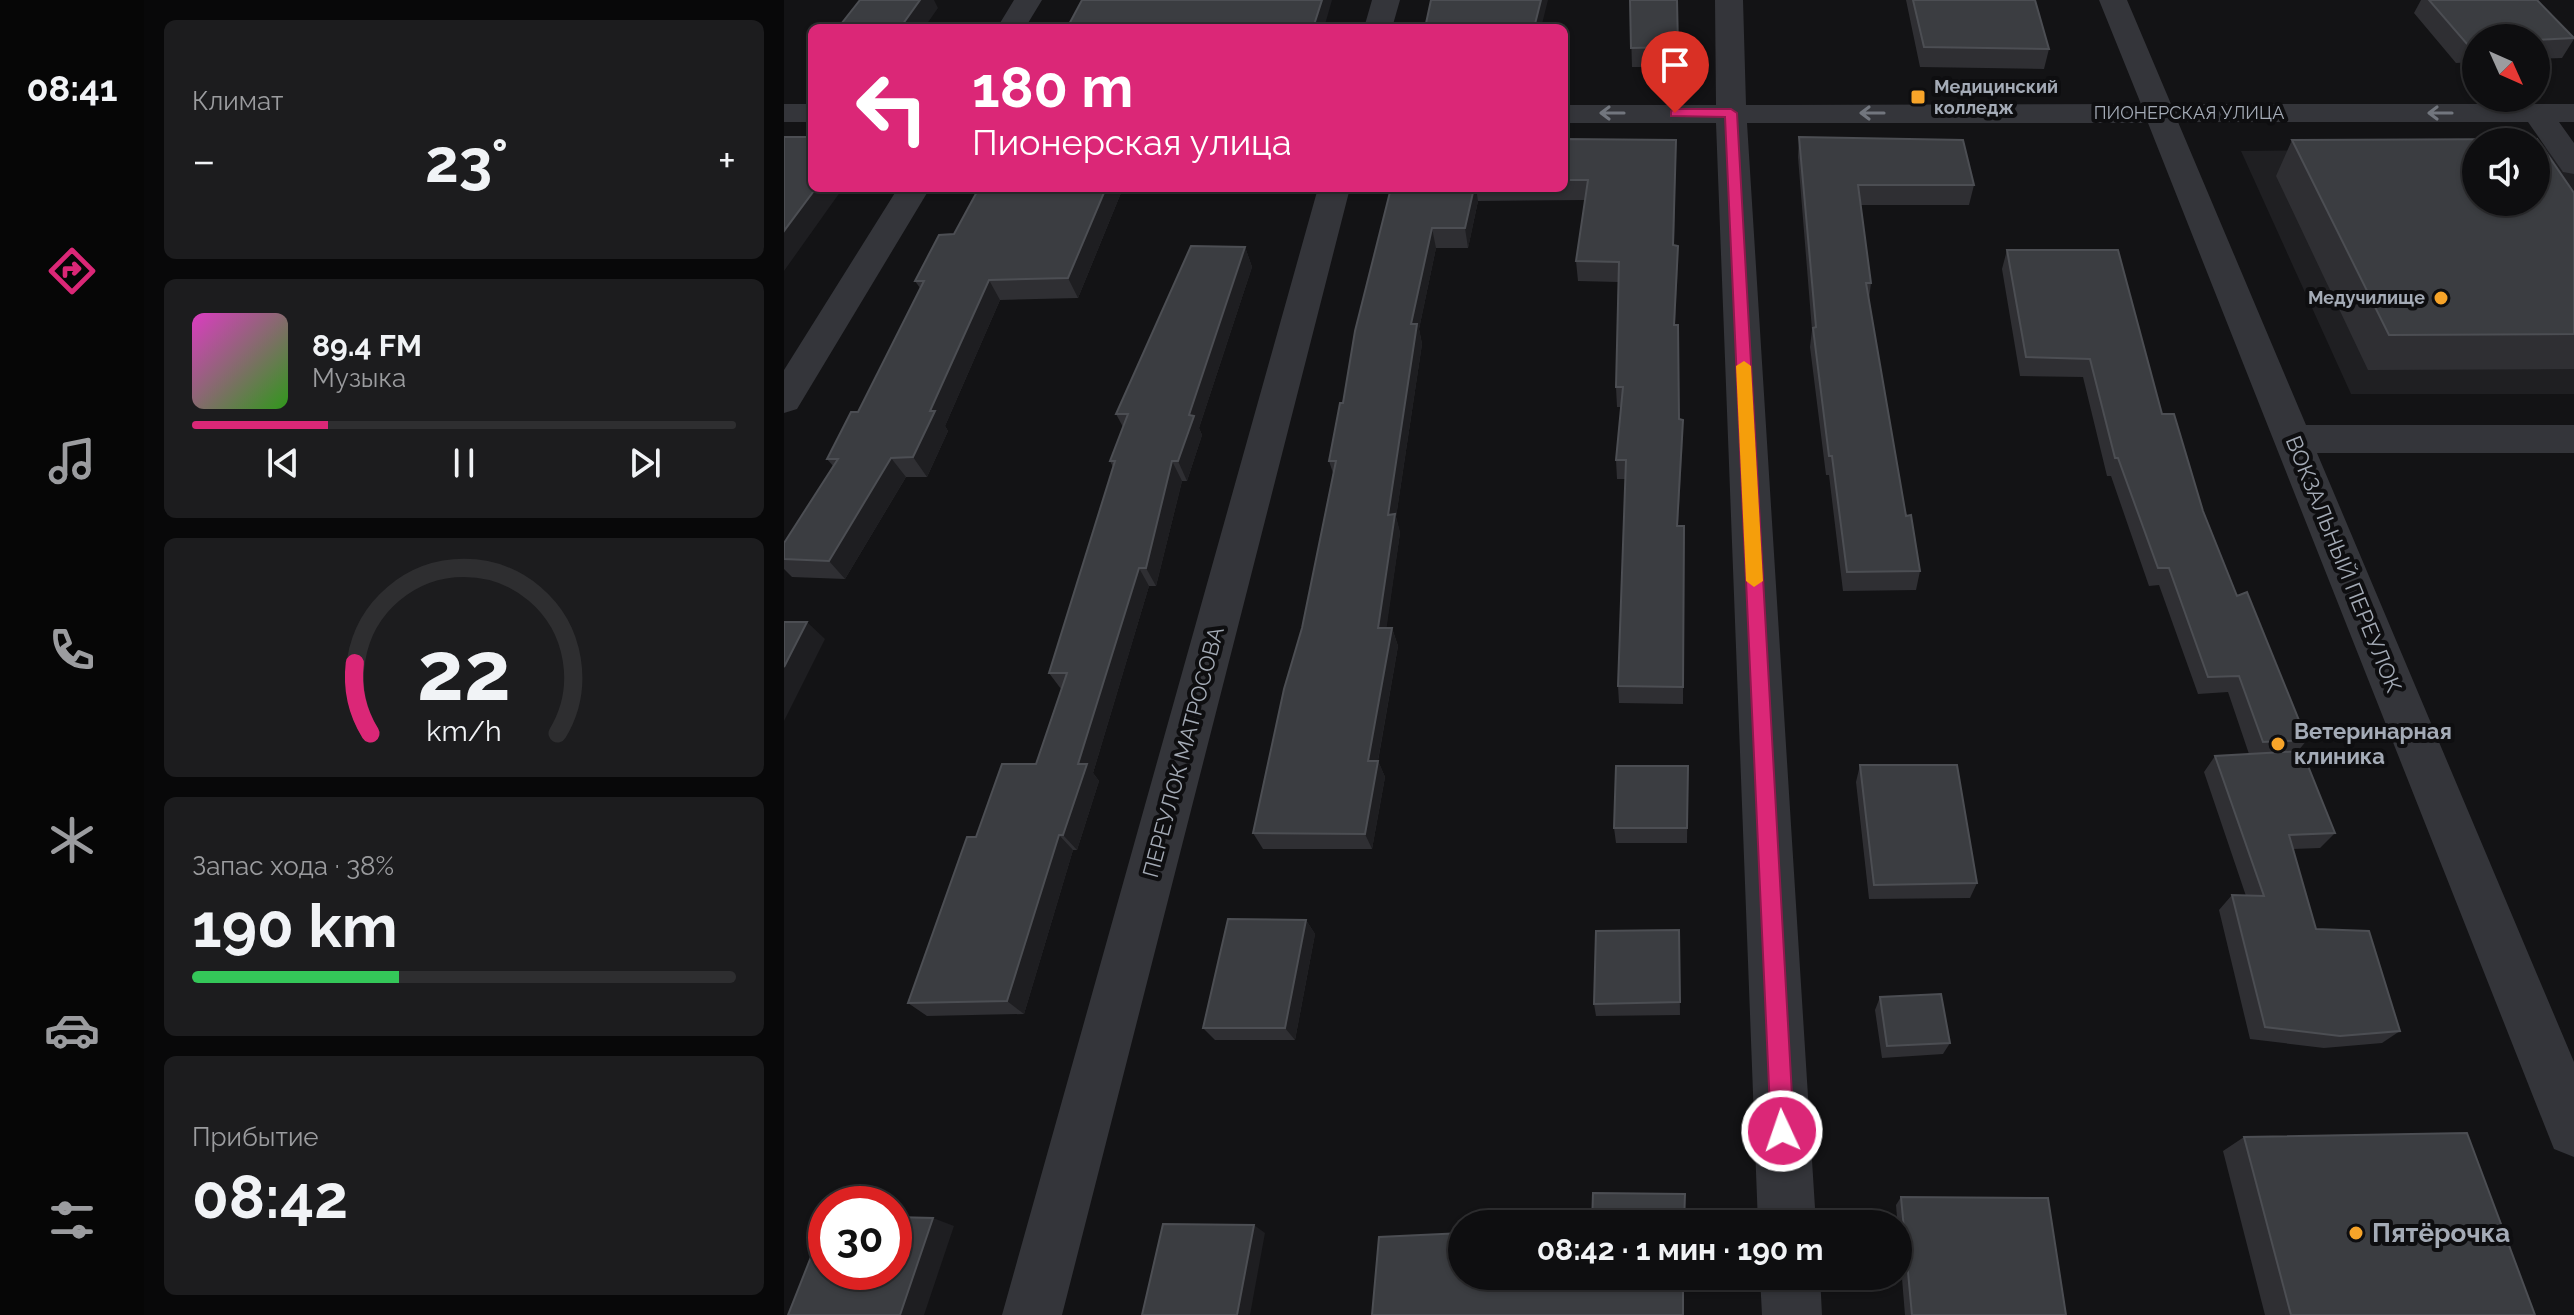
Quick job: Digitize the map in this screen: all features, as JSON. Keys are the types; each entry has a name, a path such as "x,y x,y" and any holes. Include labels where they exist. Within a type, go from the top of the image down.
{"street":[{"path":"1013,24 1028,0"},
{"path":"1379,24 1386,0"},
{"path":"1729,0 1731,113 1786,1210"},
{"name":"ВОКЗАЛЬНЫЙ ПЕРЕУЛОК","path":"2113,0 2570,1110"},
{"path":"784,113 808,113"},
{"name":"ПИОНЕРСКАЯ УЛИЦА","path":"1568,114 2562,114"},
{"path":"2562,114 2574,165"},
{"path":"784,400 912,192"},
{"name":"ПЕРЕУЛОК МАТРОСОВА","path":"1032,1315 1333,192"},
{"path":"2292,439 2574,439"},
{"path":"1791,1290 1792,1315"}],"shaded area":[{"name":"Медучилище","path":"2574,146 2574,394 2351,394 2241,151 2462,148 2462,216 2550,216 2550,147"}],"building":[{"path":"860,0 920,0 903,24 841,24"},
{"path":"1082,0 1322,0 1314,24 1069,24"},
{"path":"1431,0 1541,0 1535,24 1426,24"},
{"path":"1630,0 1677,0 1678,47 1631,48"},
{"path":"1913,0 2035,0 2049,49 1924,47"},
{"path":"2429,0 2537,0 2574,38 2550,39 2550,24 2462,24 2462,38"},
{"path":"784,137 808,137 808,192 813,192 784,231"},
{"path":"1799,137 1963,140 1974,185 1858,185 1871,283 1866,283 1906,516 1911,515 1920,571 1847,572 1813,328 1816,327"},
{"path":"1568,139 1676,140 1673,245 1678,246 1674,325 1678,325 1679,419 1683,420 1677,526 1684,526 1683,687 1618,686 1626,460 1616,460 1623,387 1616,387 1619,262 1576,261 1588,180 1568,180"},
{"path":"2462,139 2462,216 2550,216 2550,158 2574,193 2574,334 2389,335 2292,140"},
{"path":"977,192 1104,192 1068,278 989,280 930,411 935,411 913,457 891,458 829,561 784,559 784,543 838,459 827,459 851,412 858,412 924,281 915,281 939,235 954,234"},
{"path":"1390,192 1473,192 1465,228 1432,228 1411,324 1417,324 1388,515 1395,514 1378,628 1392,628 1368,761 1378,761 1365,834 1253,833 1284,689 1302,628 1336,461 1329,461 1355,331"},
{"path":"1191,246 1245,247 1189,415 1194,416 1178,461 1172,461 1146,568 1139,568 1078,764 1087,764 1063,835 1059,835 1007,1001 908,1003 967,837 976,837 1002,764 1036,764 1067,673 1049,673 1115,461 1110,461 1128,414 1116,414"},
{"path":"2007,250 2118,250 2162,414 2174,414 2203,511 2237,596 2247,592 2307,740 2263,742 2239,676 2208,677 2169,568 2158,568 2118,458 2115,458 2090,359 2026,357"},
{"path":"784,622 807,622 784,667"},
{"path":"2302,751 2335,833 2289,835 2316,929 2369,931 2400,1031 2340,1036 2265,1027 2232,895 2264,896 2215,756"},
{"path":"1860,765 1957,765 1977,883 1874,885"},
{"path":"1616,766 1688,766 1687,828 1614,828"},
{"path":"1228,919 1306,920 1285,1028 1203,1028"},
{"path":"1679,930 1680,1002 1594,1004 1596,931"},
{"path":"1941,994 1950,1043 1887,1046 1880,997"},
{"name":"Пятёрочка","path":"2467,1133 2535,1315 2291,1315 2244,1137"},
{"path":"1593,1193 1685,1194 1684,1210 1592,1210"},
{"path":"1901,1197 2048,1198 2066,1315 1912,1315 1912,1210 1902,1210"},
{"path":"912,1217 933,1218 912,1280"},
{"path":"1163,1224 1254,1225 1237,1315 1142,1315"},
{"path":"1448,1234 1448,1290 1683,1290 1683,1315 1372,1315 1379,1237"},
{"path":"808,1264 808,1290 909,1290 900,1315 788,1315"}],"slow traffic":[{"path":"1744,366 1754,581"}],"place":[{"name":"Медицинский колледж","path":"1918,97"},
{"name":"Медучилище","path":"2441,298"},
{"name":"Ветеринарная клиника","path":"2278,744"},
{"name":"Пятёрочка","path":"2356,1233"}],"route":[{"path":"1675,113 1731,113 1782,1131"}]}
